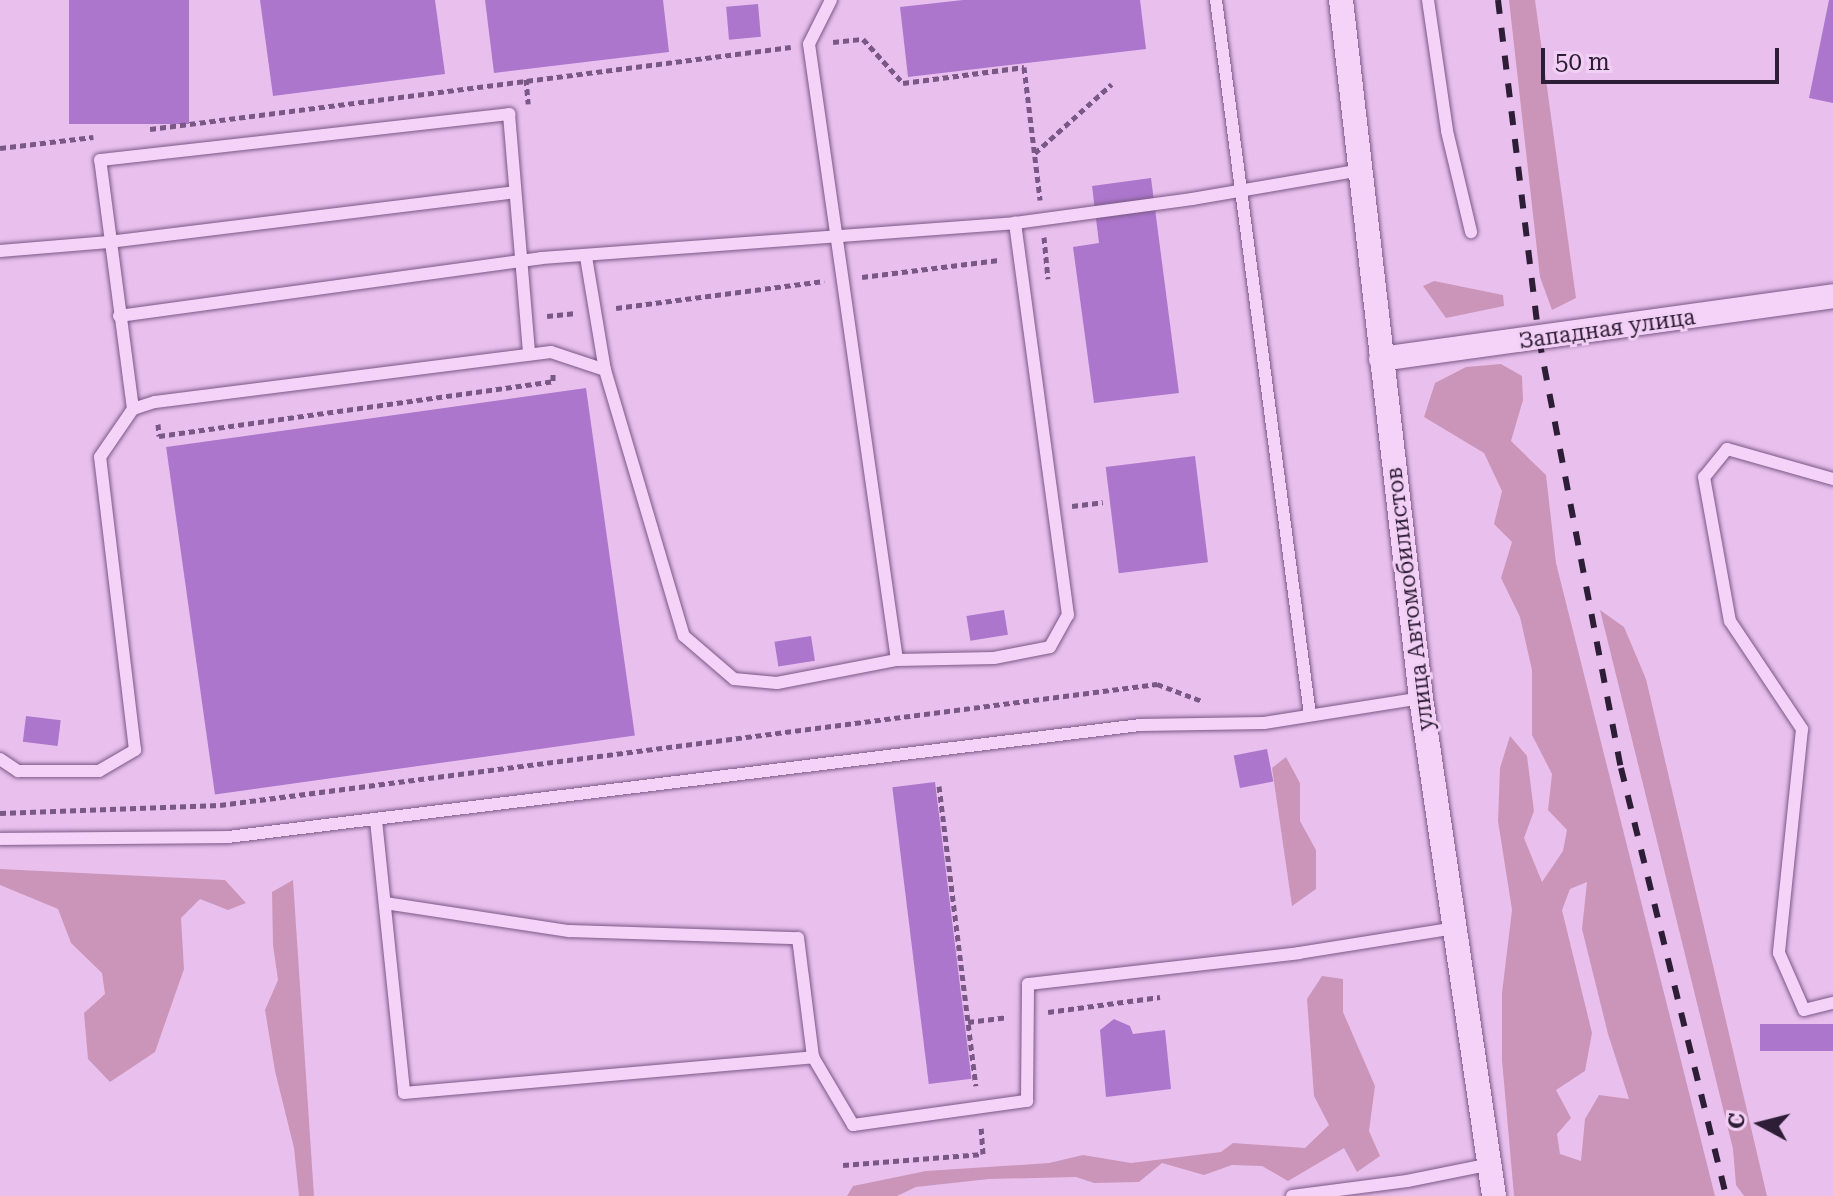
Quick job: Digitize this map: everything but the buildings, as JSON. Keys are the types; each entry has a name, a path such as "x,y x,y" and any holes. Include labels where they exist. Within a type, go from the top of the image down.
{"street":[{"name":"улица Автомобилистов","path":"1341,0 1421,698 1494,1196"},
{"name":"Западная улица","path":"1381,359 1833,296"}],"lane":[{"path":"831,0 809,44 897,660"},
{"path":"1216,0 1310,715"},
{"path":"1428,0 1447,131 1471,232"},
{"path":"133,409 100,160 509,114 529,354"},
{"path":"119,316 541,258 1015,223 1361,170"},
{"path":"0,251 109,242 515,192"},
{"path":"586,257 605,370 684,636 734,679 777,683 897,660 994,658 1050,647 1068,615 1015,223"},
{"path":"0,759 18,771 99,771 135,750 100,457 133,409 155,402 551,352 605,370"},
{"path":"1833,479 1727,449 1704,477 1730,621 1802,729 1779,953 1804,1010 1833,1003"},
{"path":"0,839 228,837 1140,725 1211,726 1421,698"},
{"path":"376,820 404,1093 813,1057"},
{"path":"385,903 569,931 798,938 813,1057 853,1125 1027,1101 1028,984 1299,953 1455,928"},
{"path":"1292,1196 1407,1181 1491,1164"}],"path":[{"path":"136,131 526,79 863,39 903,83 1024,67 1048,285"},
{"path":"526,79 529,109"},
{"path":"1035,154 1112,84"},
{"path":"0,148 106,135"},
{"path":"547,316 1045,254"},
{"path":"159,436 553,381 541,258"},
{"path":"1066,491 1067,507 1103,502"},
{"path":"0,813 220,805 1157,684 1210,704"},
{"path":"843,1165 983,1154 939,786"},
{"path":"968,1022 1160,997"}],"shaded area":[{"path":"1509,0 1535,0 1576,298 1552,310 1540,277"},
{"path":"1434,281 1503,295 1504,306 1446,318 1423,286"},
{"path":"1501,364 1522,376 1523,400 1511,441 1546,475 1556,563 1715,1196 1514,1196 1502,1060 1502,993 1512,910 1498,821 1500,768 1510,736 1527,756 1534,811 1524,838 1542,882 1563,851 1567,830 1548,810 1552,774 1532,735 1532,670 1520,617 1501,578 1512,542 1494,524 1502,491 1484,453 1424,417 1435,383 1466,367","holes":["1587,882 1582,929 1608,1034 1629,1099 1599,1095 1585,1119 1581,1161 1560,1154 1557,1134 1571,1118 1556,1090 1585,1071 1592,1033 1562,910 1570,889"]},
{"path":"1600,610 1624,627 1646,679 1767,1196 1744,1196 1736,1185 1733,1149"},
{"path":"1286,757 1300,783 1300,821 1316,850 1316,889 1292,906 1272,768"},
{"path":"0,869 225,880 246,903 228,910 200,899 181,918 184,969 155,1052 110,1082 88,1059 84,1013 105,994 102,973 71,943 58,909 0,885"},
{"path":"293,880 314,1196 299,1196 294,1148 275,1071 265,1010 278,980 273,945 272,892"},
{"path":"1322,976 1343,979 1343,1012 1375,1086 1369,1131 1380,1156 1357,1172 1344,1148 1288,1181 1262,1166 1232,1165 1204,1175 1162,1163 1139,1182 1094,1183 1076,1177 989,1179 916,1187 897,1196 847,1196 853,1186 926,1171 1049,1163 1083,1155 1131,1163 1221,1152 1233,1143 1305,1148 1329,1125 1314,1096 1307,999"}],"railway":[{"path":"1498,0 1539,339 1621,768 1726,1196"}]}
